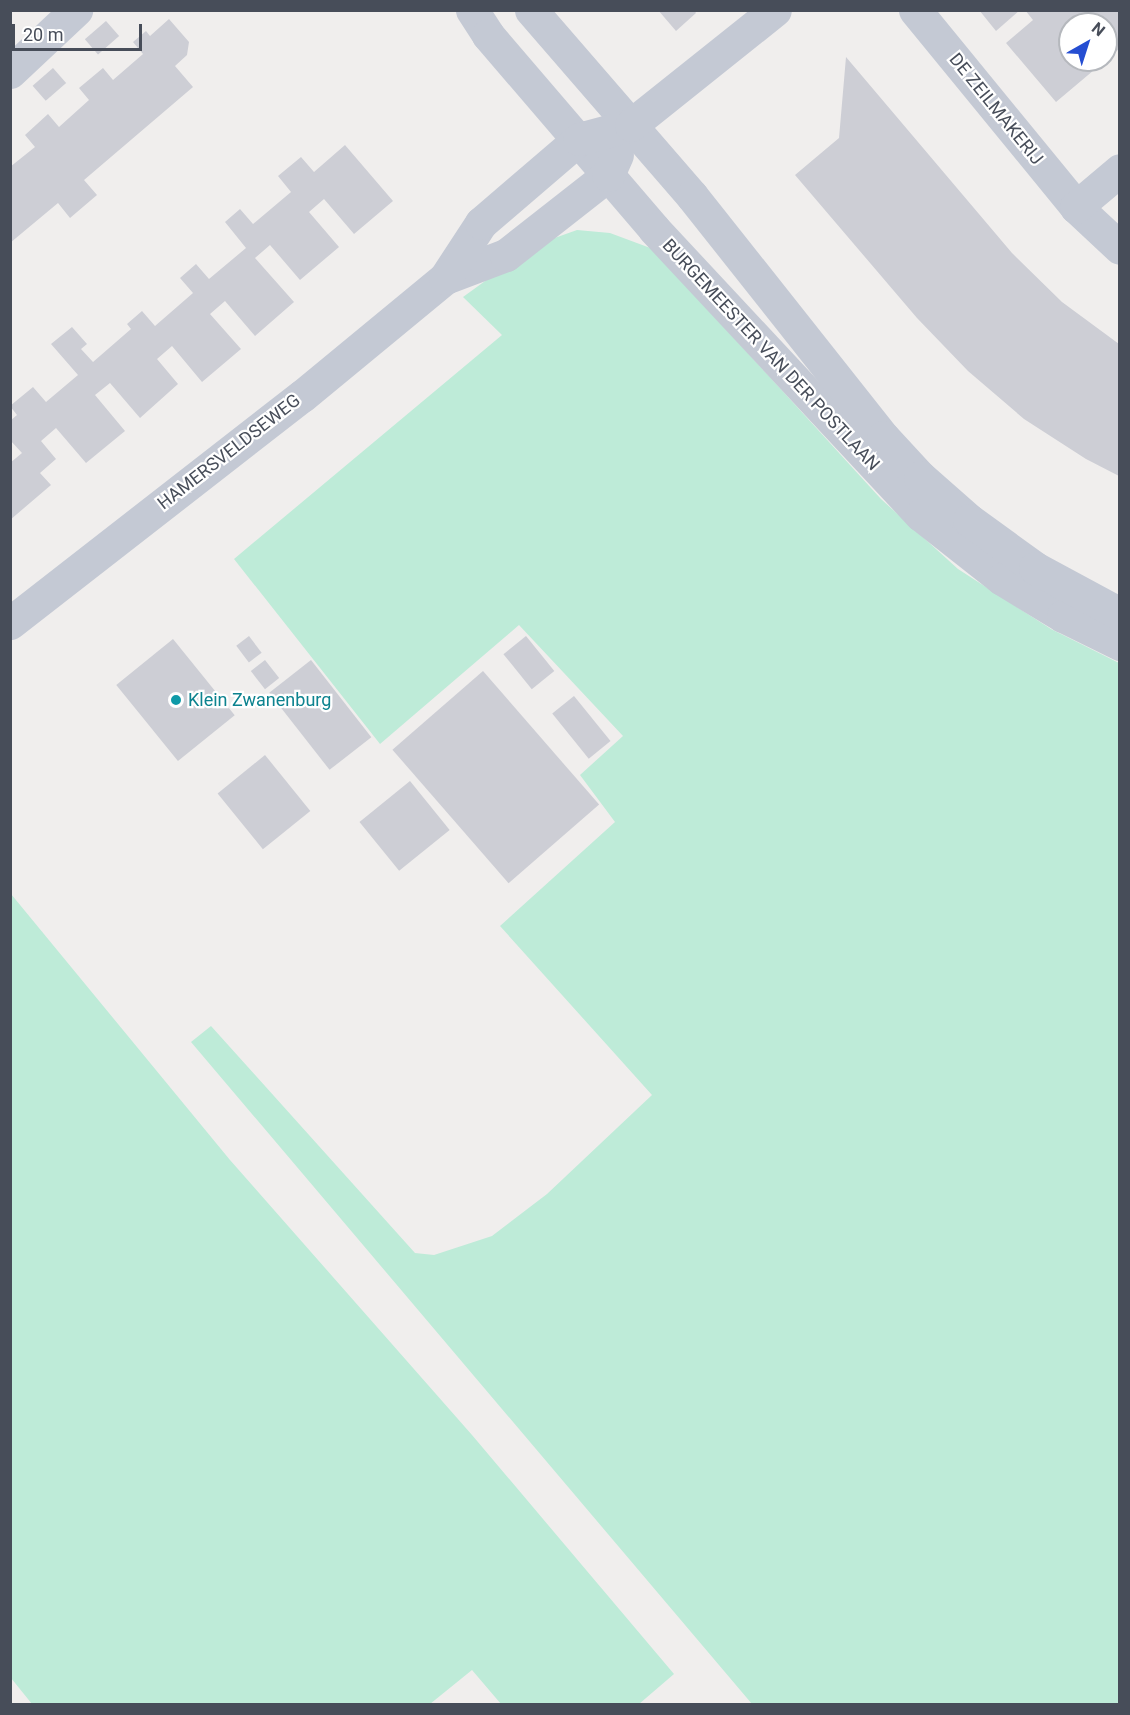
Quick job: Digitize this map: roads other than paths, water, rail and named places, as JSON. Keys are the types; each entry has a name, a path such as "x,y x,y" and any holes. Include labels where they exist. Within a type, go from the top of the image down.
{"street":[{"path":"10,72 76,10"},
{"name":"BURGEMEESTER VAN DER POSTLAAN","path":"472,10 488,34 654,230 921,515 972,558 1021,591 1063,616 1119,644"},
{"name":"BURGEMEESTER VAN DER POSTLAAN","path":"531,10 692,196 883,437 920,477 969,520 1035,568 1119,614"},
{"name":"HAMERSVELDSEWEG","path":"10,623 302,396 445,278 481,223 579,139 631,125 775,10"},
{"name":"DE ZEILMAKERIJ","path":"915,10 1076,207 1119,248"},
{"name":"HAMERSVELDSEWEG","path":"445,278 506,255 608,175 631,125"},
{"path":"1076,207 1119,170"}],"place":[{"name":"Klein Zwanenburg","path":"176,700"}]}
